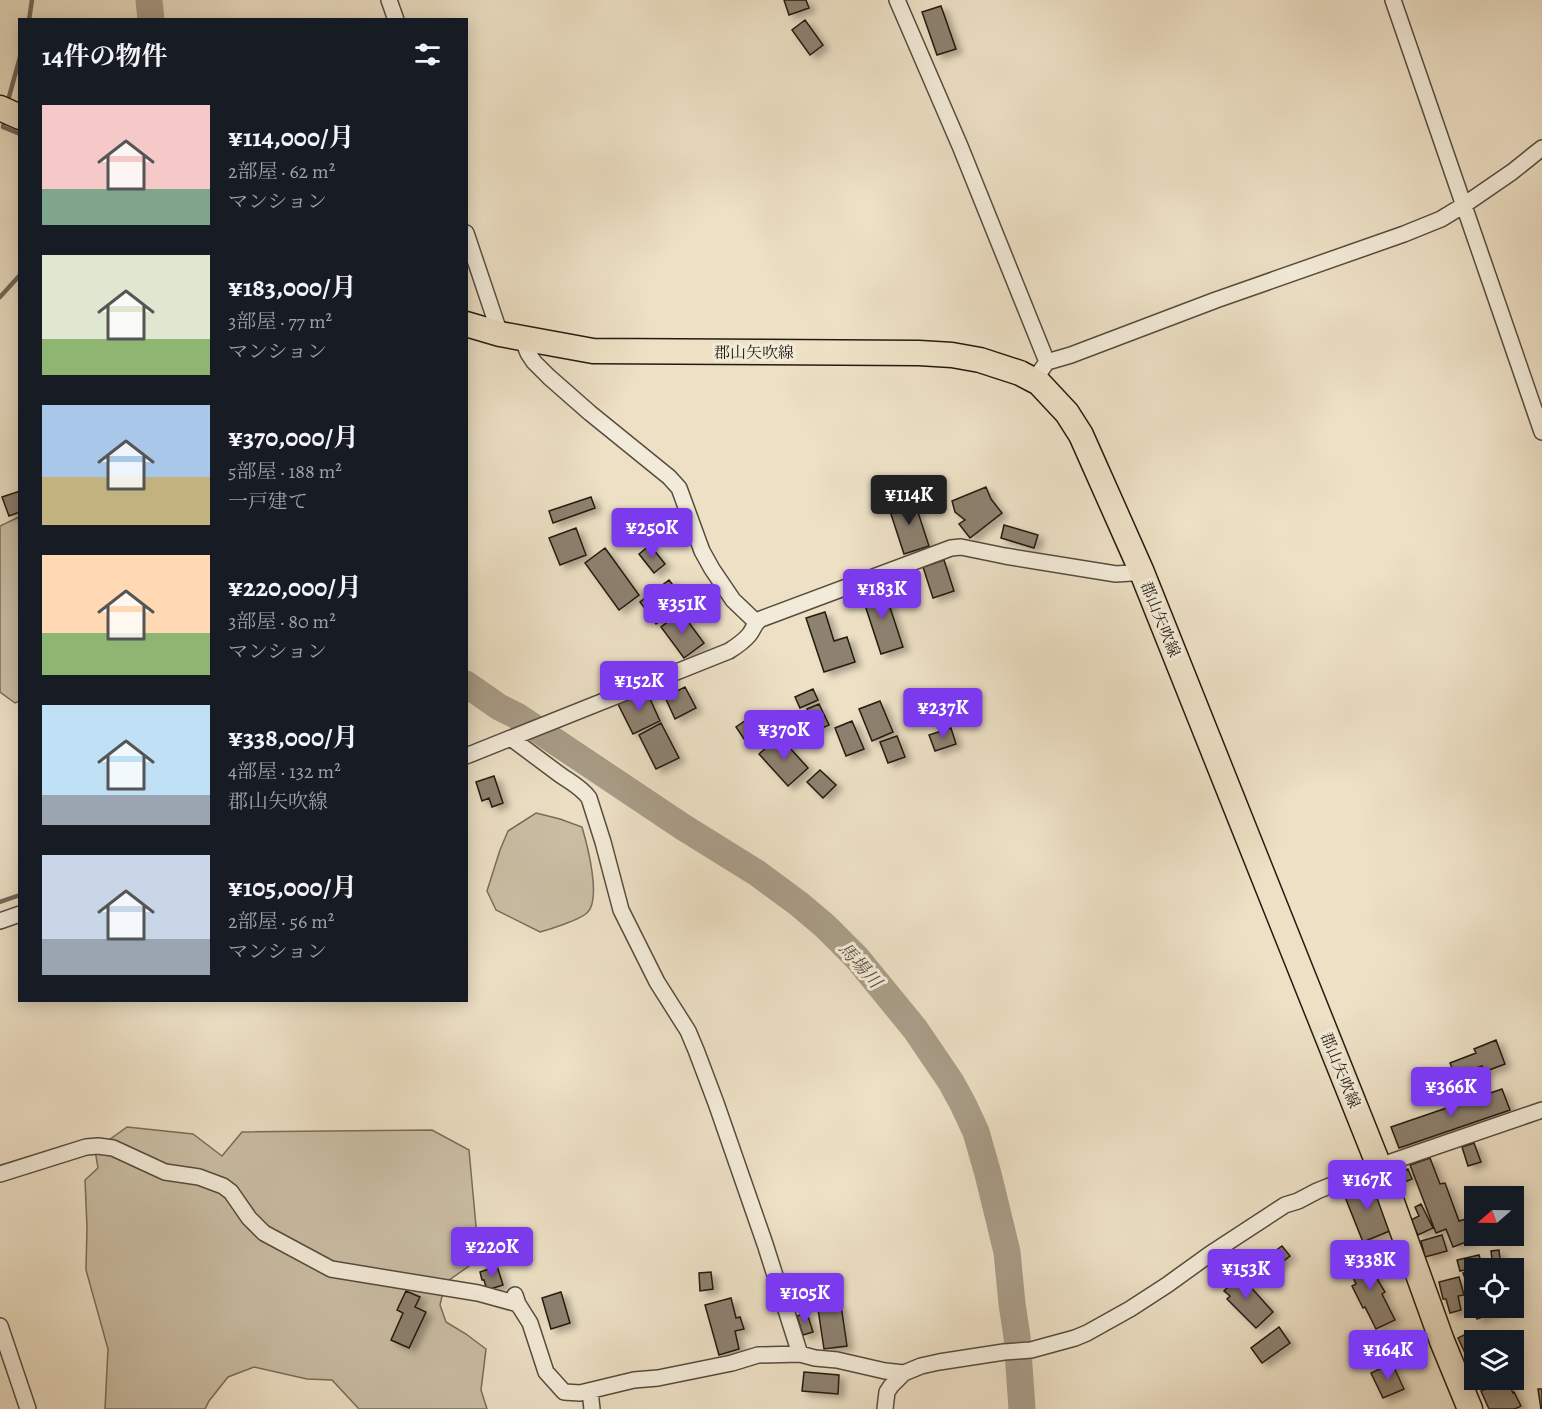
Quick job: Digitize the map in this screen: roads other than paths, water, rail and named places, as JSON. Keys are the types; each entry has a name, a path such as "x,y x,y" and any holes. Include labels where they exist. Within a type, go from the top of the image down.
{"main road":[{"path":"0,108 18,116"},
{"name":"郡山矢吹線","path":"468,325 511,336 593,351 952,355 988,362 1020,373 1041,371 1039,383 1067,413 1081,435 1141,570 1379,1166 1442,1341 1470,1409"}],"street":[{"path":"389,0 395,18"},
{"path":"897,0 960,146 1041,371 1071,355 1441,219 1512,172 1542,148"},
{"path":"1394,0 1542,432"},
{"path":"468,238 511,336 549,376 674,482 683,496 702,551 712,569 733,600 756,622"},
{"path":"468,755 729,651 741,644 756,622 951,548 961,547 1116,574 1141,570"},
{"path":"516,737 561,776 585,792 589,798 621,910 657,982 688,1031 708,1082 765,1244 800,1354"},
{"path":"0,921 18,915"},
{"path":"885,1409 887,1392 904,1373 939,1362 1031,1350 1075,1338 1123,1313 1285,1205 1379,1166 1542,1110"},
{"path":"0,1173 86,1147 113,1148 165,1172 198,1177 223,1186 231,1192 249,1218 264,1233 331,1269 516,1298 530,1323 546,1372 564,1392 580,1393 634,1380 658,1378 732,1363 758,1355 800,1354 904,1373"},
{"path":"0,1326 28,1409"},
{"path":"590,1391 592,1409"}],"waterway":[{"path":"29,18 32,0"},
{"name":"馬場川","path":"149,0 151,18"},
{"path":"7,104 18,64"},
{"path":"5,118 3,127 18,133"},
{"path":"0,297 18,277"},
{"name":"馬場川","path":"468,685 757,873 799,904 857,958 915,1029 963,1104 976,1132 988,1174 1007,1252 1017,1337 1022,1409"},
{"path":"0,902 18,896"}]}
